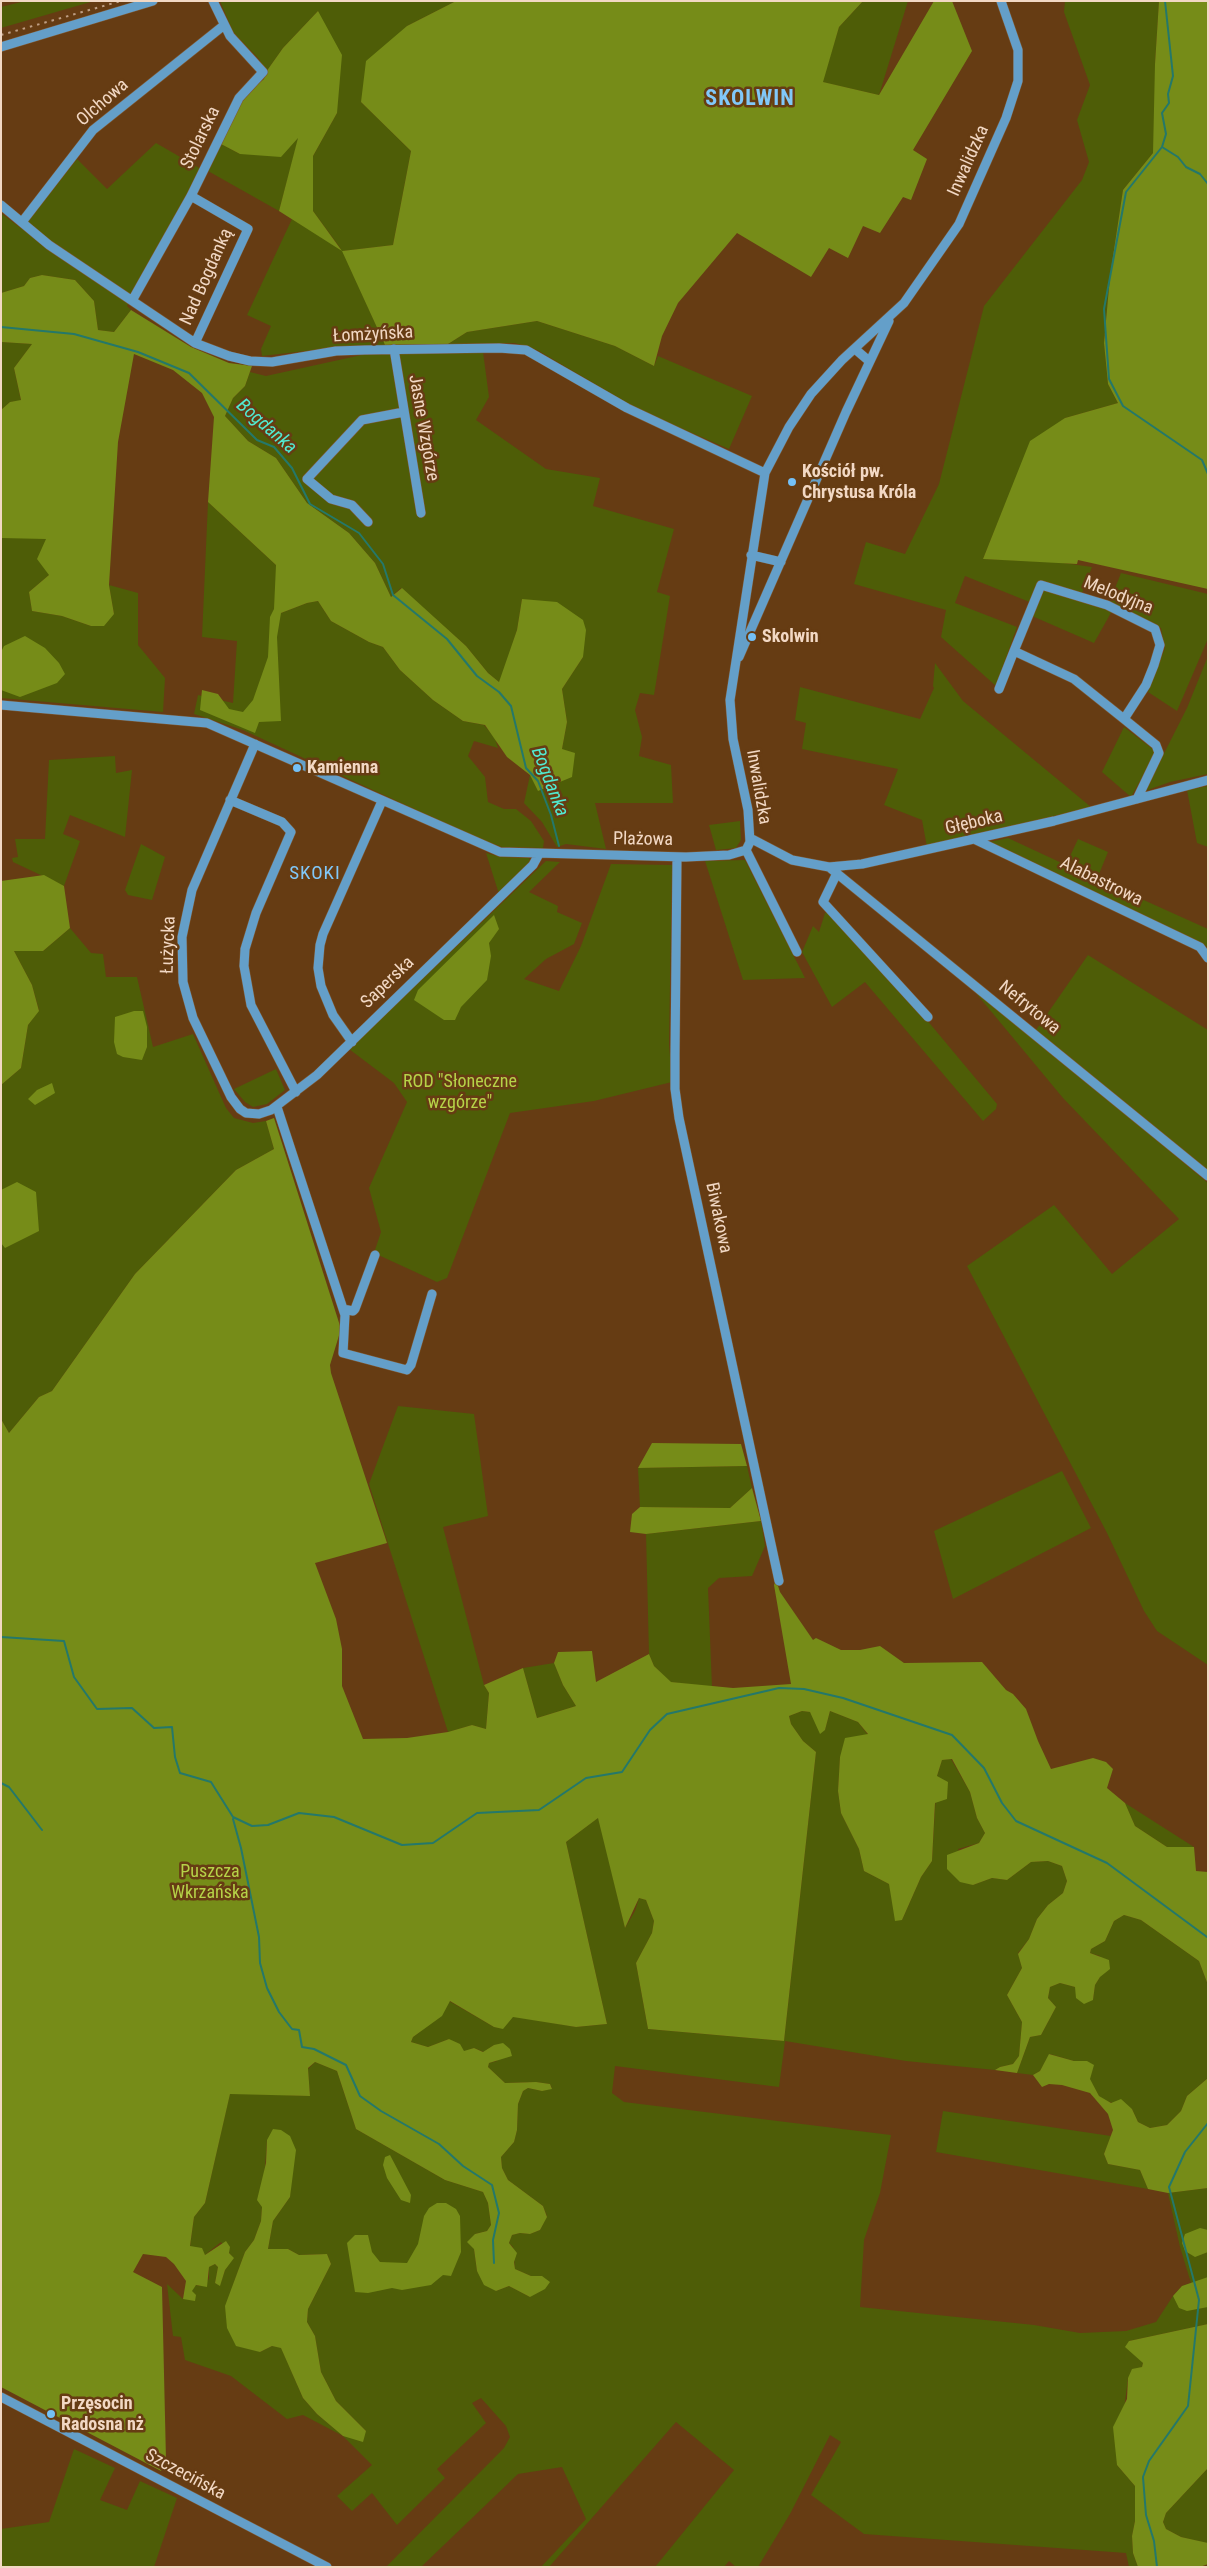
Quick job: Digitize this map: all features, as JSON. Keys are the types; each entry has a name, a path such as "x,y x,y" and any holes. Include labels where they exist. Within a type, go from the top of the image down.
{"street":[{"path":"1,47 154,1"},
{"name":"Stolarska","path":"133,299 191,196 238,98 263,72 223,26 213,1"},
{"name":"Inwalidzka","path":"798,952 746,850 750,838 747,802 732,731 730,700 733,673 765,473 800,408 822,380 891,317 912,294 957,227 1013,100 1019,76 1019,56 1015,36 1000,1"},
{"name":"Olchowa","path":"22,222 93,130 223,26"},
{"name":"Nad Bogdanką","path":"191,196 248,229 196,343"},
{"name":"Łomżyńska","path":"1,205 49,245 133,299 196,343 229,356 262,362 336,352 394,349 499,348 526,350 627,408 765,473"},
{"name":"Inwalidzka","path":"733,673 869,361 891,317"},
{"name":"Jasne Wzgórze","path":"394,349 421,513"},
{"path":"855,349 869,361"},
{"path":"368,522 352,505 331,499 307,479 362,420 404,412"},
{"path":"751,555 780,562"},
{"name":"Melodyjna","path":"999,689 1041,585 1107,605 1155,629 1160,645 1156,658 1146,686 1124,720"},
{"path":"740,626 745,630 751,629"},
{"path":"1014,651 1074,679 1156,745 1159,753 1137,799"},
{"path":"1,705 198,722 255,744 494,850 539,854"},
{"name":"Łużycka","path":"246,1113 231,1098 200,1034 187,1000 182,964 182,937 186,910 202,864 255,744"},
{"name":"Głęboka","path":"750,838 792,860 829,867 862,864 976,840 1208,780"},
{"path":"230,800 282,822 291,832 256,913 249,933 244,966 251,1005 296,1092"},
{"path":"352,1042 333,1015 321,986 318,968 320,945 323,934 382,801"},
{"name":"Alabastrowa","path":"976,840 1200,947 1208,958"},
{"name":"Plażowa","path":"539,854 676,857 729,855 746,850"},
{"name":"Saperska","path":"246,1113 263,1114 296,1092 352,1042 533,865 539,854"},
{"name":"Biwakowa","path":"676,857 675,1054 678,1109 779,1580"},
{"name":"Nefrytowa","path":"829,867 1208,1176"},
{"path":"837,873 823,902 928,1017"},
{"path":"276,1107 342,1309 346,1334 343,1353 406,1370 411,1365 432,1294"},
{"path":"342,1309 351,1311 355,1309 375,1255"},
{"name":"Szczecińska","path":"1,2397 327,2567"}],"green space":[{"path":"25,1 94,1 1,28 1,7"},
{"path":"220,1 456,1 407,26 361,102 411,151 393,245 343,251 385,345 349,346 262,356 261,349 271,326 247,315 292,219 341,249 313,211 313,156 337,113 318,11 283,48 266,72 259,59 233,32"},
{"path":"456,1 863,1 839,27 823,82 879,95 934,1 952,1 972,51 913,150 927,159 911,200 903,197 880,233 863,226 848,258 829,248 811,277 737,233 678,303 662,336 654,366 615,346 537,321 467,332 448,344 385,345 342,251 393,245 411,151 361,102 366,61 407,26"},
{"path":"863,1 908,1 879,95 822,82 839,27"},
{"path":"1065,1 1159,1 1155,64 1165,107 1153,153 1123,190 1110,276 1104,343 1108,384 1118,403 1065,418 1005,505 983,559 1056,562 1092,567 1079,601 1112,611 1094,643 1032,616 1037,605 965,576 955,603 1017,627 996,686 941,637 946,610 854,584 866,542 905,554 939,484 984,306 1082,180 1089,162 1077,120 1090,85 1064,12"},
{"path":"1159,1 1208,1 1208,589 1078,560 1077,564 983,559 1030,441 1065,418 1118,403 1108,384 1104,343 1110,276 1123,190 1153,153 1155,64"},
{"path":"318,11 342,55 337,113 313,156 313,211 342,251 279,211 298,138 281,157 240,154 221,144 245,95 264,79 266,72 283,48"},
{"path":"299,137 279,211 208,171 221,144 240,154"},
{"path":"156,143 201,169 127,306 131,310 114,332 98,330 94,301 75,280 42,275 30,278 24,286 1,293 2,214 22,229 77,159 107,189"},
{"path":"42,275 75,280 94,301 98,330 114,332 131,310 191,347 229,363 252,366 245,386 233,398 225,416 248,441 276,458 307,503 349,533 375,563 391,597 402,588 466,646 488,673 499,682 517,630 522,599 557,602 583,620 586,630 583,657 562,689 567,722 562,749 575,753 572,777 538,791 530,775 507,757 485,725 463,721 433,700 400,670 383,647 369,642 331,621 318,601 281,613 277,637 281,721 259,722 255,733 200,710 202,690 218,694 229,709 243,712 253,700 268,657 270,617 274,609 276,565 208,502 214,417 202,393 173,370 134,354 118,442 109,585 114,614 104,626 91,626 62,616 32,611 29,592 49,575 37,559 46,539 1,538 1,410 10,402 21,400 14,368 32,344 1,342 1,293 24,286 30,278"},
{"path":"537,321 615,346 654,366 658,356 752,396 729,449 641,411 537,350 515,343 448,344 467,332"},
{"path":"1,342 32,344 14,368 21,401 10,402 1,410"},
{"path":"483,352 489,397 476,420 546,469 600,478 593,506 674,529 657,592 670,596 654,695 640,693 635,710 642,737 639,756 671,765 673,803 595,803 606,849 566,844 557,847 542,822 524,803 530,775 562,749 567,722 562,689 583,657 522,599 517,630 500,683 488,673 466,646 401,588 391,597 375,563 349,533 307,503 276,458 248,441 225,416 233,398 245,386 250,372 266,376 366,354"},
{"path":"208,502 276,565 281,613 318,601 331,621 369,642 383,647 400,670 433,700 463,721 484,725 495,738 498,748 474,741 468,756 485,777 488,802 504,809 516,809 531,821 544,841 543,848 502,847 477,838 243,730 194,714 198,695 233,703 237,641 202,637"},
{"path":"1,538 46,538 49,575 29,592 32,611 62,616 91,626 114,614 109,585 138,593 138,645 165,678 163,712 1,698"},
{"path":"1121,573 1208,594 1207,641 1177,711 1148,692 1165,648 1161,628 1110,601"},
{"path":"25,636 45,648 59,663 65,674 57,683 20,697 1,690 1,652 4,646"},
{"path":"1208,656 1208,774 1170,782 1145,791 1187,708"},
{"path":"935,663 963,701 1091,807 927,847 922,820 884,805 898,769 802,749 806,723 795,720 800,687 920,719 934,688"},
{"path":"1124,727 1154,750 1155,754 1131,797 1102,772"},
{"path":"115,756 116,773 132,770 125,837 70,815 63,834 80,841 64,886 13,862 12,858 18,857 15,839 45,839 49,760"},
{"path":"1208,786 1208,847 1197,843 1187,790"},
{"path":"740,821 741,840 736,848 716,850 709,825"},
{"path":"1008,838 1066,865 1078,839 1108,852 1097,879 1208,929 1208,947 989,842"},
{"path":"141,844 165,857 152,900 128,895 125,890"},
{"path":"486,853 501,857 529,858 530,861 499,894"},
{"path":"745,860 805,978 743,980 705,861"},
{"name":"ROD \"Słoneczne wzgórze\"","path":"546,861 560,862 529,892 558,906 557,912 582,923 574,944 546,959 524,979 559,991 581,946 611,864 672,865 669,1044 672,1082 594,1101 510,1113 447,1278 437,1282 374,1253 381,1232 369,1188 407,1102 394,1083 349,1049"},
{"path":"44,875 64,886 70,928 43,951 14,951 32,985 39,1011 28,1025 21,1068 1,1085 1,881"},
{"path":"829,912 901,989 997,1104 996,1109 983,1121 865,982 832,1007 802,952 813,926 819,932 825,913"},
{"path":"494,915 499,929 489,943 491,956 487,980 461,1007 455,1020 444,1020 414,1000 418,990"},
{"path":"70,928 91,953 103,954 106,977 137,977 153,1047 193,1034 226,1108 234,1118 253,1123 266,1121 274,1149 236,1170 135,1274 52,1391 39,1397 9,1433 1,1419 1,1085 21,1068 28,1025 39,1010 32,985 14,951 43,951"},
{"path":"1088,955 1208,1030 1208,1171 1036,1030"},
{"path":"965,980 1208,1183 1208,1665 1157,1631 1144,1611 1107,1533 967,1266 1054,1205 1112,1274 1179,1219 1063,1098"},
{"path":"134,1011 143,1011 147,1027 147,1047 142,1060 123,1057 117,1054 114,1042 115,1017"},
{"path":"276,1069 285,1090 267,1104 253,1107 245,1102 234,1089"},
{"path":"52,1083 55,1093 35,1105 28,1099 37,1090"},
{"name":"Puszcza Wkrzańska","path":"274,1118 341,1329 330,1365 331,1373 387,1543 315,1563 336,1619 342,1649 342,1686 363,1739 407,1738 448,1732 472,1725 486,1729 489,1693 484,1685 523,1668 537,1718 576,1706 563,1685 554,1663 558,1652 592,1651 596,1682 649,1654 654,1666 671,1682 733,1688 791,1684 774,1585 776,1580 780,1592 813,1640 816,1638 841,1650 860,1650 880,1646 904,1663 982,1662 1006,1690 1013,1694 1026,1709 1051,1769 1093,1758 1106,1762 1113,1769 1107,1788 1125,1803 1135,1826 1167,1847 1194,1847 1196,1871 1208,1872 1208,1985 1199,1961 1141,1920 1124,1915 1114,1921 1105,1941 1091,1949 1090,1953 1109,1960 1110,1969 1100,1977 1095,1985 1093,2000 1084,2004 1076,1998 1075,1987 1060,1983 1050,1987 1048,1998 1056,2007 1041,2035 1030,2037 1017,2073 995,2070 1013,2064 1019,2056 1022,2022 1007,1995 1022,1968 1018,1954 1029,1939 1037,1919 1048,1905 1063,1893 1067,1881 1062,1866 1048,1861 1031,1862 1007,1880 992,1878 973,1885 960,1882 947,1869 947,1855 979,1843 985,1833 977,1818 970,1792 952,1759 942,1760 937,1776 948,1782 947,1799 935,1803 932,1861 921,1877 902,1920 895,1921 889,1884 864,1871 859,1849 841,1813 838,1791 840,1757 845,1738 868,1734 858,1722 830,1711 825,1730 820,1734 810,1712 802,1711 789,1716 791,1724 803,1741 816,1752 784,2041 648,2029 636,1963 652,1933 654,1921 646,1900 639,1898 625,1928 598,1818 566,1842 607,2024 576,2027 513,2017 503,2029 494,2027 450,2001 442,2016 413,2037 411,2042 428,2047 449,2039 460,2044 464,2051 474,2048 483,2052 494,2045 503,2043 510,2049 512,2056 489,2063 488,2067 505,2083 536,2082 550,2084 552,2089 542,2091 528,2088 523,2091 518,2104 517,2130 514,2142 501,2157 502,2168 508,2180 543,2206 547,2217 540,2230 530,2234 520,2233 512,2235 509,2243 517,2253 514,2262 515,2269 531,2276 542,2276 550,2282 545,2289 530,2297 509,2286 496,2291 484,2285 477,2271 474,2249 467,2242 475,2234 487,2231 491,2225 488,2203 483,2192 445,2180 356,2129 337,2071 315,2062 308,2068 310,2096 230,2094 205,2203 194,2217 190,2246 202,2248 205,2255 226,2241 230,2247 229,2253 234,2258 225,2270 220,2286 215,2283 218,2267 215,2264 209,2267 207,2287 196,2285 192,2291 196,2295 195,2301 183,2299 186,2281 174,2264 166,2257 143,2254 133,2272 162,2287 166,2460 165,2468 161,2471 1,2387 1,1419 9,1433 39,1397 52,1391 135,1274 236,1170 274,1149 266,1121"},
{"path":"17,1182 36,1192 39,1231 5,1248 1,1243 1,1190"},
{"path":"398,1406 474,1414 488,1516 443,1527 484,1685 489,1693 486,1729 472,1725 448,1732 369,1484"},
{"path":"652,1443 741,1444 747,1466 638,1468"},
{"path":"747,1466 752,1488 730,1508 640,1507 638,1468"},
{"path":"1062,1471 1091,1528 953,1599 934,1531"},
{"path":"752,1488 761,1521 646,1534 630,1532 632,1514 640,1507 730,1508"},
{"path":"761,1521 765,1546 752,1576 719,1578 708,1588 712,1687 670,1682 654,1666 649,1654 646,1534"},
{"path":"554,1663 563,1685 576,1706 537,1718 523,1668"},
{"path":"802,1711 810,1712 825,1730 830,1711 858,1722 868,1735 840,1757 838,1791 841,1813 859,1849 864,1871 889,1884 902,1920 921,1877 932,1861 937,1776 942,1760 951,1759 970,1792 977,1818 985,1833 979,1843 958,1849 973,1885 992,1878 1007,1880 1031,1862 1048,1861 1062,1866 1067,1881 1063,1893 1048,1905 1037,1919 1029,1939 1018,1953 1022,1968 1007,1995 1022,2022 1019,2056 1013,2064 995,2070 906,2061 785,2041 779,2087 615,2066 612,2093 624,2102 891,2135 880,2193 864,2240 860,2307 1034,2325 1080,2333 1126,2331 1156,2322 1173,2296 1182,2286 1191,2283 1180,2247 1168,2193 1208,2188 1208,2324 1129,2341 1143,2363 1142,2367 1128,2378 1117,2465 1135,2486 1135,2521 1132,2536 1133,2553 1138,2567 1129,2567 1126,2553 864,2534 811,2495 841,2442 830,2435 790,2514 758,2567 736,2567 729,2561 724,2567 655,2567 734,2470 676,2422 549,2567 541,2567 586,2519 562,2467 518,2474 421,2567 386,2567 504,2448 510,2437 506,2426 481,2398 472,2403 486,2423 437,2469 445,2478 397,2525 372,2493 352,2511 337,2496 372,2465 343,2436 303,2415 287,2419 231,2376 185,2360 181,2337 173,2336 167,2284 183,2299 196,2285 200,2286 209,2279 209,2267 215,2264 218,2267 215,2283 220,2285 225,2270 233,2258 221,2242 205,2255 190,2247 194,2217 205,2203 230,2093 310,2096 308,2069 315,2062 337,2071 356,2129 445,2180 483,2192 488,2203 491,2225 487,2231 475,2234 474,2249 477,2271 496,2291 509,2286 530,2297 542,2276 531,2276 515,2269 513,2247 509,2243 512,2235 520,2233 530,2234 540,2230 547,2216 543,2206 508,2180 502,2168 501,2157 514,2142 517,2130 518,2104 523,2091 528,2088 542,2091 552,2088 550,2084 536,2082 505,2083 488,2067 489,2063 497,2061 494,2045 484,2052 474,2048 464,2052 449,2039 428,2047 411,2042 413,2037 449,2001 494,2027 503,2028 513,2016 576,2027 607,2024 566,1842 599,1817 625,1928 635,1911 639,1898 646,1900 654,1921 652,1933 636,1963 648,2029 784,2041 816,1752 803,1741 791,1724 789,1716","holes":["267,2140 291,2174 290,2197 273,2221 268,2249 288,2249 299,2255 327,2254 331,2264 308,2309 307,2322 315,2336 321,2372 336,2401 366,2431 343,2436 317,2414 303,2398 281,2347 272,2346 260,2352 232,2288 245,2252 254,2240 261,2221"]},
{"path":"1125,1803 1194,1847 1183,1850 1167,1847 1135,1826"},
{"path":"1124,1915 1141,1920 1199,1961 1208,1985 1208,2078 1187,2096 1181,2111 1167,2125 1150,2128 1138,2122 1132,2109 1103,2100 1099,2096 1089,2079 1087,2061 1074,2061 1050,2054 1040,2071 1033,2075 1017,2073 1030,2037 1041,2035 1056,2007 1048,1998 1050,1987 1060,1983 1075,1987 1093,2000 1095,1985 1100,1977 1100,1956 1090,1953 1091,1949 1105,1941 1114,1921"},
{"path":"1049,2054 1074,2061 1087,2061 1094,2065 1090,2079 1099,2096 1111,2103 1121,2099 1132,2109 1138,2122 1150,2128 1167,2125 1181,2111 1187,2096 1208,2078 1208,2188 1168,2193 1148,2189 1140,2170 1108,2164 1104,2154 1113,2130 1108,2114 1090,2093 1062,2085 1049,2084 1042,2087 1033,2075 1040,2071"},
{"path":"943,2111 1111,2136 1104,2154 1108,2164 1140,2170 1148,2189 936,2152"},
{"path":"273,2129 281,2130 290,2136 296,2150 290,2197 273,2221 268,2249 288,2249 299,2255 327,2254 331,2264 308,2309 307,2322 315,2336 321,2372 336,2401 366,2431 363,2442 343,2436 317,2414 303,2398 281,2348 272,2346 260,2352 236,2346 227,2328 225,2306 245,2252 254,2240 261,2221 262,2207 257,2200 266,2163 267,2140"},
{"path":"390,2155 411,2195 410,2203 401,2200 387,2178 383,2165 385,2157"},
{"path":"437,2203 446,2203 456,2209 460,2216 461,2252 451,2276 443,2275 431,2285 402,2290 392,2288 368,2293 355,2292 347,2243 355,2235 368,2235 372,2252 380,2262 407,2263 418,2244 424,2216 429,2208"},
{"path":"1200,2228 1208,2230 1208,2252 1195,2257 1185,2251 1182,2243 1185,2234"},
{"path":"1208,2277 1208,2307 1187,2311 1179,2308 1173,2296 1182,2286"},
{"path":"1208,2324 1208,2468 1166,2513 1163,2522 1166,2529 1181,2537 1208,2543 1208,2564 1200,2567 1138,2567 1133,2553 1132,2536 1135,2521 1135,2486 1117,2465 1113,2427 1127,2399 1128,2378 1132,2369 1142,2367 1143,2363 1125,2347 1129,2341"},
{"path":"74,2449 115,2468 100,2500 127,2510 140,2481 177,2498 154,2567 1,2567 1,2529 49,2522"},
{"path":"1208,2468 1208,2543 1206,2543 1181,2537 1166,2529 1163,2522 1166,2513"}],"waterway":[{"path":"1165,1 1173,76 1168,94 1169,103 1162,113 1166,134 1162,147 1126,192 1104,309 1109,379 1123,406 1202,460 1208,474"},
{"path":"1162,147 1178,157 1186,167 1200,174 1208,184"},
{"name":"Bogdanka","path":"1,327 74,334 138,352 189,373 257,440 274,447 292,468 310,504 359,533 383,564 393,595 447,639 477,676 499,692 511,706 526,768 538,781 551,815 559,846"},
{"path":"1,1637 64,1641 74,1677 97,1709 132,1708 154,1728 172,1727 175,1757 180,1773 211,1782 233,1817 252,1826 268,1825 299,1813 334,1817 402,1845 433,1843 477,1813 539,1810 586,1778 622,1772 650,1730 667,1714 779,1688 804,1689 843,1698 952,1735 984,1768 1002,1803 1016,1821 1107,1863 1207,1937"},
{"path":"1,1783 9,1787 42,1830"},
{"path":"233,1819 241,1848 259,1937 260,1963 267,1988 279,2012 292,2029 299,2030 302,2047 314,2049 346,2065 360,2096 381,2111 439,2144 463,2166 492,2185 499,2213 493,2240 494,2263"},
{"path":"1157,2567 1154,2541 1146,2515 1143,2477 1149,2461 1188,2406 1199,2300 1169,2187 1185,2152 1208,2123"}],"railway":[{"path":"1,35 121,1"}],"place":[{"name":"Kościół pw. Chrystusa Króla","path":"792,482"},
{"name":"Skolwin","path":"752,637"},
{"name":"Kamienna","path":"297,768"},
{"name":"Przęsocin Radosna nż","path":"51,2414"}],"district":[{"name":"SKOLWIN","path":"750,99"},
{"name":"SKOKI","path":"315,874"}]}
